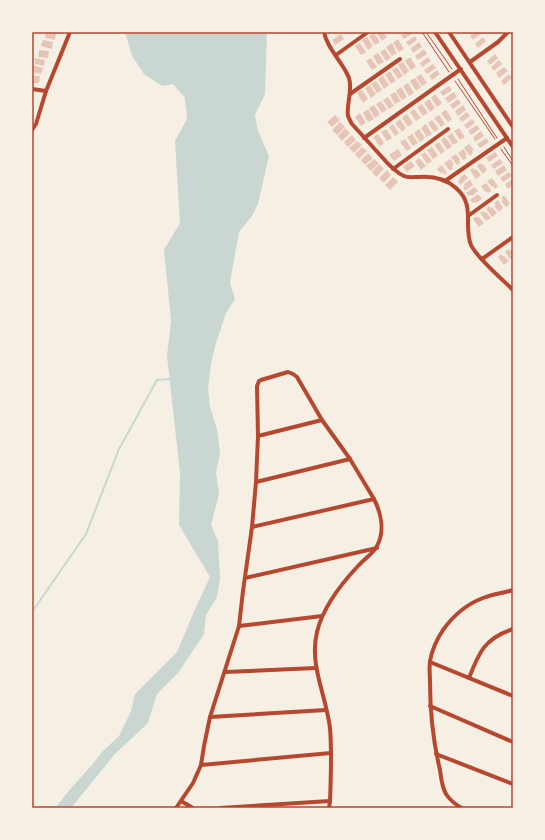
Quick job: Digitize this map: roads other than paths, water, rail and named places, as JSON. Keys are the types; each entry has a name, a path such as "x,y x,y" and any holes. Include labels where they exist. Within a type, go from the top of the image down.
{"street":[{"path":"32,130 36,124 46,91 70,32"},
{"path":"324,32 328,43 349,79 350,94 348,116 352,124 393,169 404,177 430,176 445,181 456,188 466,203 471,245 482,259 513,289"},
{"path":"336,55 368,32"},
{"path":"435,32 513,147"},
{"path":"449,32 513,127"},
{"path":"470,62 498,42 508,32"},
{"path":"350,94 400,59"},
{"path":"364,138 461,69"},
{"path":"32,89 46,91"},
{"path":"393,169 448,129"},
{"path":"445,181 507,138"},
{"path":"468,216 497,195"},
{"path":"482,259 513,237"},
{"path":"176,808 193,784 201,765 210,717 239,626 242,591 252,527 256,482 258,436 257,383 261,380 286,373 293,374 297,377 322,420 350,459 378,506 381,520 381,535 377,547 336,592 322,616 315,641 314,655 316,668 330,726 332,753 330,801 328,808"},
{"path":"258,436 322,420"},
{"path":"256,482 350,459"},
{"path":"252,527 374,499"},
{"path":"245,578 377,547"},
{"path":"462,808 453,802 446,793 442,783 436,754 430,706 430,662 432,653 439,637 450,622 462,610 472,603 484,598 513,590"},
{"path":"239,626 322,616"},
{"path":"469,678 478,655 485,646 493,638 503,632 513,629"},
{"path":"430,662 513,696"},
{"path":"225,672 316,668"},
{"path":"430,706 513,742"},
{"path":"210,717 326,710"},
{"path":"201,765 332,753"},
{"path":"436,754 513,784"},
{"path":"181,801 193,808"},
{"path":"220,808 284,806 330,801"}],"waterway":[{"path":"32,612 86,534 119,449 157,380 170,379"}]}
